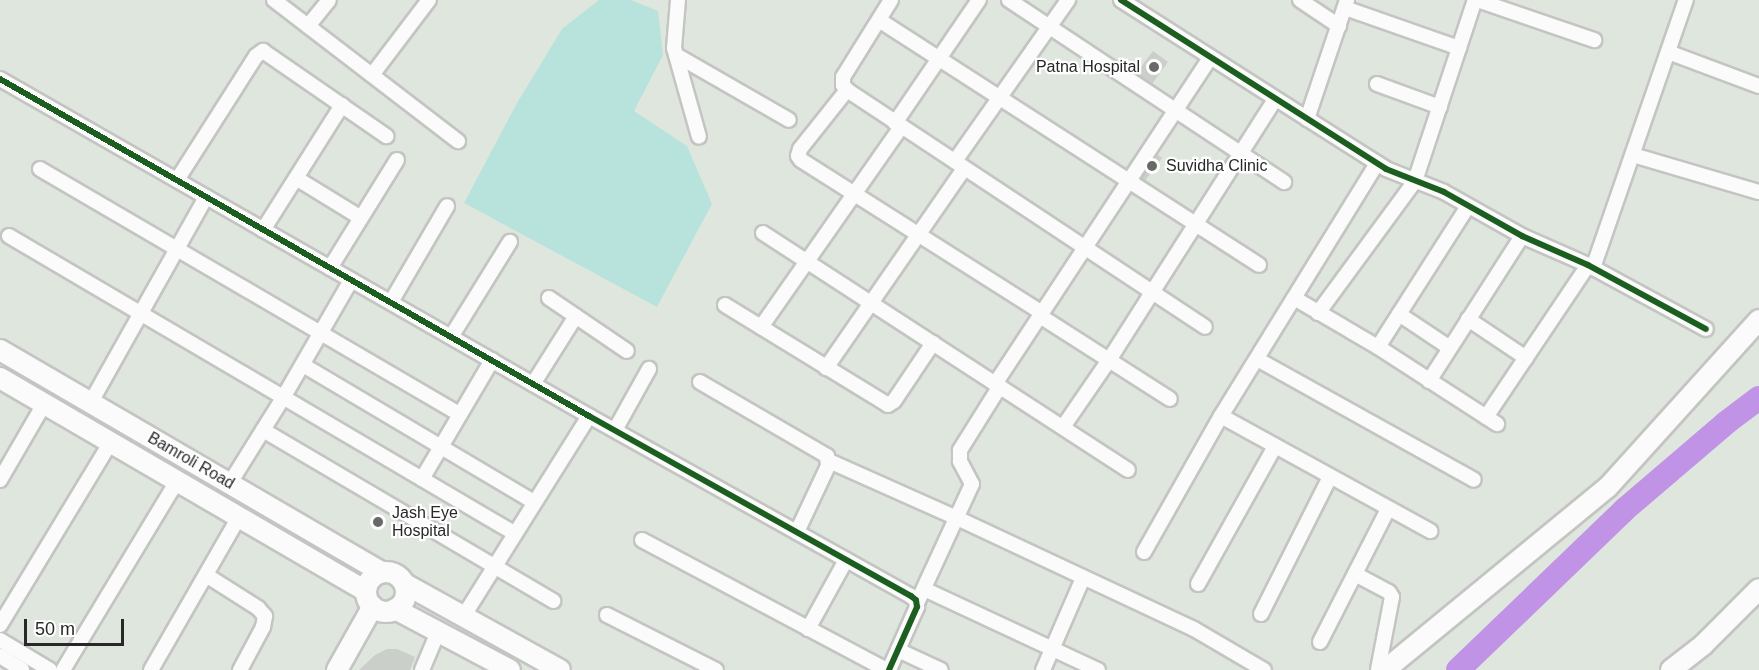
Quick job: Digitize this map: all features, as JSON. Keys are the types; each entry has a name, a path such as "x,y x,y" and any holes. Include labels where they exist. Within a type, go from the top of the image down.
{"street":[{"path":"274,0 458,141"},
{"path":"308,26 328,0"},
{"path":"372,75 429,0"},
{"path":"678,0 676,55 699,137"},
{"path":"891,0 843,77 843,85 847,90 1205,327"},
{"path":"761,327 854,194 978,0"},
{"path":"1009,0 1284,182"},
{"path":"826,368 920,235 959,165 1001,98 1068,0"},
{"path":"1121,0 1377,163 1468,206 1522,236 1591,267 1706,328"},
{"path":"1300,0 1339,26"},
{"path":"1318,313 1415,181 1476,0 1594,40"},
{"path":"1294,298 1378,347 1491,420 1526,358 1591,267 1633,155 1686,0"},
{"path":"1307,119 1346,4 1460,48"},
{"path":"879,20 1259,265"},
{"path":"177,180 259,52 267,52 386,136"},
{"path":"1668,52 1759,86"},
{"path":"676,55 789,120"},
{"path":"642,540 888,670 972,484 960,461 960,450 1041,314 1210,58"},
{"path":"0,78 589,416 911,596 917,603"},
{"path":"1377,84 1440,107"},
{"path":"847,90 798,156 806,165 920,235 1170,399"},
{"path":"1063,427 1109,360 1275,99"},
{"path":"263,230 342,105"},
{"path":"1633,155 1759,192"},
{"path":"330,268 398,160"},
{"path":"1144,552 1221,416 1377,163"},
{"path":"40,170 460,414"},
{"path":"296,177 361,218"},
{"path":"91,402 206,197"},
{"path":"391,302 447,206"},
{"path":"1378,347 1468,206"},
{"path":"763,233 1128,470"},
{"path":"9,236 514,533"},
{"path":"1429,381 1522,236"},
{"path":"451,337 510,242"},
{"path":"230,483 284,398 351,280"},
{"path":"549,298 627,351"},
{"path":"725,305 888,405 894,401 933,343"},
{"path":"1399,314 1450,348"},
{"path":"533,384 576,316"},
{"path":"1468,319 1526,358"},
{"path":"1385,670 1608,487 1759,320"},
{"name":"Bamroli Road","path":"0,350 382,572 394,573 405,584"},
{"path":"1257,359 1474,480"},
{"path":"422,479 492,360"},
{"path":"303,365 534,502"},
{"path":"615,430 649,369"},
{"path":"0,378 239,517 380,604 438,632 504,669"},
{"path":"700,382 822,452 829,461 1194,629 1264,670"},
{"path":"0,480 44,404"},
{"path":"463,617 589,416"},
{"path":"1221,416 1430,531"},
{"path":"263,430 553,601"},
{"path":"0,626 111,442"},
{"path":"1198,585 1275,446"},
{"path":"797,532 829,461"},
{"path":"1261,614 1330,477"},
{"path":"63,670 177,481"},
{"path":"1320,642 1388,509"},
{"path":"152,670 239,517"},
{"path":"808,629 846,560"},
{"path":"352,670 380,604 371,578 382,572"},
{"path":"1355,574 1389,592 1392,597 1378,670"},
{"path":"206,575 258,608 265,616 263,627 240,670"},
{"path":"1043,670 1083,578"},
{"path":"337,670 380,604 405,599 405,584 560,670"},
{"path":"924,589 1098,670"},
{"path":"1671,670 1703,645 1759,589"},
{"path":"607,615 716,670"},
{"path":"422,670 438,632"},
{"path":"0,640 50,670"},
{"path":"898,650 941,670"},
{"path":"0,656 22,670"}],"shaded area":[{"path":"599,0 631,0 658,11 663,55 634,111 687,146 712,204 657,307 464,203 517,103 562,29"}],"building":[{"path":"1153,51 1168,62 1147,91 1131,80"},
{"path":"1154,152 1162,158 1144,182 1136,176"},
{"path":"387,649 397,649 415,657 410,670 359,670 375,655"}],"waterway":[{"path":"1458,670 1624,510 1727,422 1759,398"}],"cycle path":[{"path":"1121,0 1386,169 1444,192 1522,236 1588,265 1706,329"},
{"path":"0,79 589,416 911,596 916,600 917,607 889,670"}],"place":[{"name":"Patna Hospital","path":"1154,67"},
{"name":"Suvidha Clinic","path":"1152,166"},
{"name":"Jash Eye Hospital","path":"378,522"}]}
